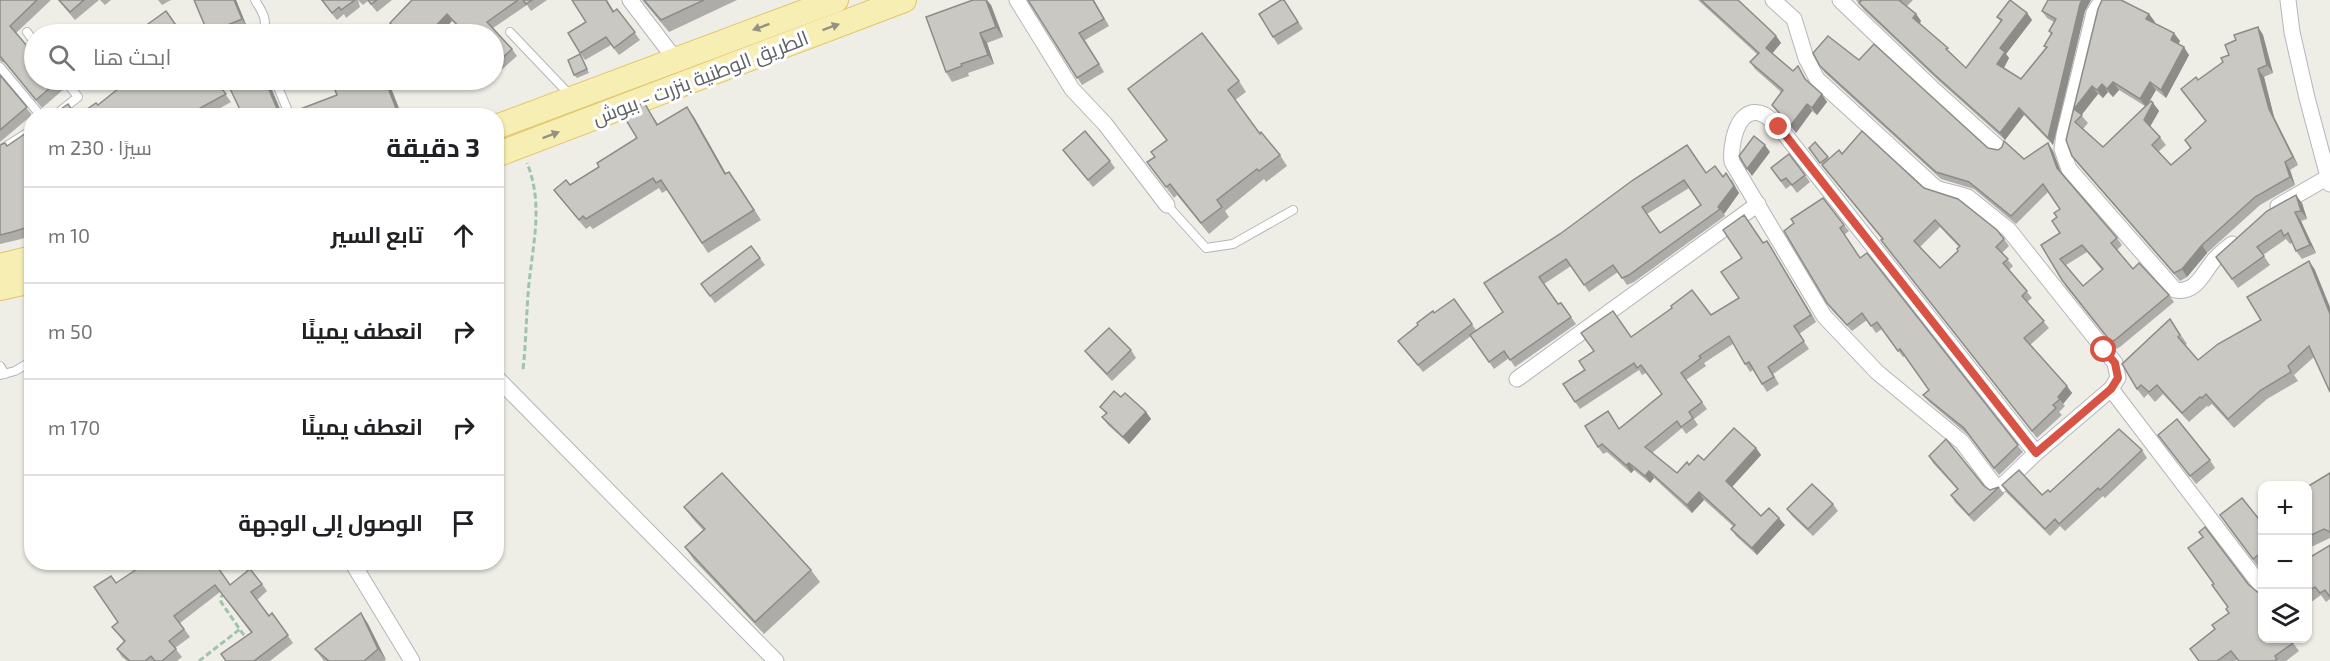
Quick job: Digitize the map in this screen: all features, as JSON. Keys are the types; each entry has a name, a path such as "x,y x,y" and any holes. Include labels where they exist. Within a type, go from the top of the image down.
{"main road":[{"name":"الطريق الوطنية بنزرت - ببوش","path":"504,124 836,0"},
{"name":"الطريق الوطنية بنزرت - ببوش","path":"504,152 904,0"},
{"path":"0,266 24,260"},
{"path":"0,288 24,283"}],"street":[{"path":"630,0 675,59"},
{"path":"1017,0 1072,89 1105,124 1167,205"},
{"path":"1773,0 1794,19 1806,58 1817,79 1936,188 1968,197 2009,230 2115,363 2118,378 2111,389 2036,453 2005,483 1996,487 1962,442 1877,372 1824,316 1732,162 1730,150 1737,126 1744,117 1755,112 1762,113 1779,127 2036,453"},
{"path":"1840,0 1933,90 1999,148"},
{"path":"2102,0 2094,13 2064,135 2062,149 2068,169 2175,290 2184,291 2201,280 2214,260 2241,236"},
{"path":"2267,212 2329,178 2295,43 2288,0"},
{"path":"1517,379 1758,204"},
{"path":"504,385 776,661"},
{"path":"2111,389 2258,581"},
{"path":"357,570 412,661"}],"lane":[{"path":"255,0 266,17 266,24"},
{"path":"510,32 573,98"},
{"path":"0,67 34,108"},
{"path":"65,108 78,98 72,90"},
{"path":"279,90 287,108"},
{"path":"0,150 24,135"},
{"path":"1167,205 1206,248 1233,244 1293,210"},
{"path":"0,366 2,374 24,365"}],"path":[{"path":"520,147 533,177 537,203 536,242 528,295 523,369"},
{"path":"246,578 248,570"},
{"path":"231,589 220,599 240,629 246,636 251,636"},
{"path":"200,661 240,629"}],"building":[{"path":"0,0 37,0 10,26 24,42 24,85 0,56"},
{"path":"59,0 84,0 70,12"},
{"path":"194,0 234,0 242,19 230,24 204,24"},
{"path":"322,0 355,0 341,10 339,7 332,13"},
{"path":"412,0 518,0 487,22 489,24 456,24 447,14 438,24 390,23"},
{"path":"572,0 606,0 613,12 617,9 635,32 614,48 606,37 580,53 568,33 586,22"},
{"path":"644,0 704,0 661,20"},
{"path":"973,0 986,0 996,27 980,33 988,55 946,72 926,17"},
{"path":"1028,0 1093,0 1104,19 1079,33 1099,64 1077,78"},
{"path":"1284,0 1298,22 1273,37 1259,14"},
{"path":"1701,0 1738,0 1770,30 1776,36 1766,48 1793,71 1798,66 1805,79 1822,94 1812,108 1807,104 1791,125 1772,105 1783,90 1750,62 1759,53"},
{"path":"1860,0 1901,0 1916,14 1913,18 1948,48 1946,49 1966,68 2002,20 1997,17 2010,0 2027,13 2000,48 2005,52 1997,64 2021,79 2047,47 2044,46 2052,33 2049,31 2056,19 2042,11 2048,0 2082,0 2048,138 2019,108 2000,133 1859,3"},
{"path":"2102,0 2121,0 2149,14 2146,19 2174,33 2171,40 2184,47 2161,90 2150,82 2140,99 2113,82 2107,89 2102,84 2097,90 2092,86 2074,109 2082,115 2075,122 2103,147 2151,101 2153,103 2144,120 2160,137 2152,145 2171,165 2191,148 2185,140 2206,121 2181,89 2196,77 2198,80 2223,62 2221,58 2229,55 2225,45 2236,40 2234,35 2258,27 2267,65 2258,69 2269,109 2293,157 2285,162 2290,177 2255,197 2202,245 2182,269 2174,273 2072,156 2066,140"},
{"path":"166,11 175,24 148,24"},
{"path":"1202,33 1239,81 1228,90 1260,134 1261,132 1280,155 1259,171 1257,169 1217,200 1222,207 1201,223 1170,184 1166,187 1147,162 1155,157 1151,152 1167,140 1128,89"},
{"path":"1828,36 1859,60 1874,44 1988,148 1998,150 2004,141 2024,159 2048,143 2057,168 2117,238 2111,243 2133,269 2139,263 2169,295 2111,342 2062,280 2041,245 2060,233 2052,221 2057,217 2054,213 2060,209 2043,184 2011,216 1969,182 1936,172 1820,66 1813,53","holes":["2082,245 2103,269 2083,286 2060,259"]},
{"path":"504,40 512,49 504,57"},
{"path":"580,54 587,69 574,75 568,60"},
{"path":"0,75 27,107 0,130"},
{"path":"28,90 48,90 36,100"},
{"path":"117,90 223,90 226,94 200,108 89,108 96,103 98,105"},
{"path":"231,90 269,90 277,108 239,108"},
{"path":"335,90 389,90 396,108 303,108 337,95"},
{"path":"644,102 657,125 687,107 725,174 729,172 754,210 702,243 661,180 656,183 653,178 586,219 583,216 579,220 554,190 566,180 570,185 599,167 597,163 637,138 623,115"},
{"path":"1085,131 1110,161 1088,180 1063,150"},
{"path":"1862,131 1924,188 1958,199 1997,230 2004,239 1996,247 2008,259 2003,263 2027,291 2022,296 2044,321 2024,338 2067,386 2058,397 2060,399 2053,405 2056,408 2032,431 1881,240 1883,239 1822,165 1839,150 1842,154","holes":["1935,220 1960,246 1958,251 1940,268 1914,241"]},
{"path":"24,134 24,228 0,235 0,145 5,143 7,146"},
{"path":"1754,136 1765,145 1747,169 1739,156"},
{"path":"1815,142 1828,157 1820,163 1809,148"},
{"path":"1687,145 1706,173 1715,166 1723,177 1726,173 1734,186 1718,207 1720,209 1629,275 1622,278 1613,265 1584,285 1566,259 1539,277 1558,304 1561,303 1571,317 1510,360 1504,351 1489,362 1470,335 1503,312 1484,283 1560,234 1633,180","holes":["1684,180 1701,205 1660,233 1642,207"]},
{"path":"1789,154 1805,175 1792,185 1786,178 1781,181 1771,168"},
{"path":"2296,195 2301,211 2295,212 2310,245 2296,251 2288,233 2284,236 2281,230 2257,247 2264,256 2232,279 2216,257 2267,211"},
{"path":"1823,198 1844,225 1840,228 1860,258 1867,253 2018,445 1994,468 1964,428 1923,395 1929,390 1900,349 1898,351 1877,322 1871,326 1862,313 1847,325 1827,303 1784,231 1794,223 1791,219"},
{"path":"1744,215 1763,243 1767,241 1811,315 1794,326 1804,341 1768,367 1774,377 1762,384 1749,362 1745,364 1729,336 1699,356 1701,358 1681,373 1702,402 1689,412 1693,418 1681,427 1677,421 1645,447 1677,473 1687,462 1689,465 1698,455 1704,460 1734,428 1756,448 1726,481 1761,516 1769,508 1779,518 1752,548 1731,529 1735,525 1699,492 1687,505 1649,471 1645,476 1629,463 1626,465 1602,444 1598,447 1585,426 1608,411 1619,429 1662,394 1641,365 1637,368 1634,363 1575,402 1563,384 1585,370 1579,361 1594,351 1581,333 1613,311 1631,337 1672,308 1671,306 1692,290 1711,315 1739,298 1721,272 1742,258 1723,230"},
{"path":"751,246 760,258 710,296 701,284"},
{"path":"2309,261 2330,314 2330,392 2309,346 2288,366 2291,372 2261,390 2228,419 2206,394 2182,413 2157,385 2149,392 2141,385 2137,389 2122,364 2170,319 2180,335 2178,337 2198,360 2218,344 2261,320 2247,297"},
{"path":"1454,299 1472,324 1418,365 1398,341 1433,311 1434,313"},
{"path":"1109,328 1131,350 1107,374 1085,351"},
{"path":"1114,391 1121,397 1125,393 1146,412 1123,437 1102,417 1107,413 1100,407"},
{"path":"2177,419 2210,460 2190,476 2158,435"},
{"path":"2119,429 2142,450 2100,490 2098,488 2059,524 2055,519 2045,529 2002,485 2019,470 2042,495 2048,490 2050,492"},
{"path":"1946,439 1984,486 1990,490 1999,487 1969,515 1951,495 1958,489 1929,456"},
{"path":"722,473 811,570 755,622 685,547 705,529 684,507"},
{"path":"2330,473 2330,532 2324,529 2312,535 2312,484"},
{"path":"1812,484 1833,504 1808,529 1787,509"},
{"path":"2242,498 2258,518 2258,555 2253,559 2220,515"},
{"path":"2205,527 2248,584 2258,592 2258,643 2293,643 2275,656 2277,659 2274,661 2239,661 2231,651 2217,661 2199,661 2190,649 2215,629 2212,625 2229,613 2226,609 2228,607 2212,585 2214,584 2188,548 2203,537 2199,532"},
{"path":"2330,545 2330,597 2325,590 2320,593 2315,587 2312,589 2312,556"},
{"path":"136,570 220,570 230,585 251,570 262,584 251,592 269,616 272,613 288,635 254,661 226,661 221,654 252,632 215,585 174,616 184,629 169,641 176,649 162,661 155,661 151,656 145,661 130,661 117,649 125,641 112,627 118,622 94,587 111,576 116,583"},
{"path":"361,613 378,649 364,661 329,661 315,649"}],"route":[{"path":"1779,127 2036,453 2111,389 2118,378 2118,369 2104,350"}]}
